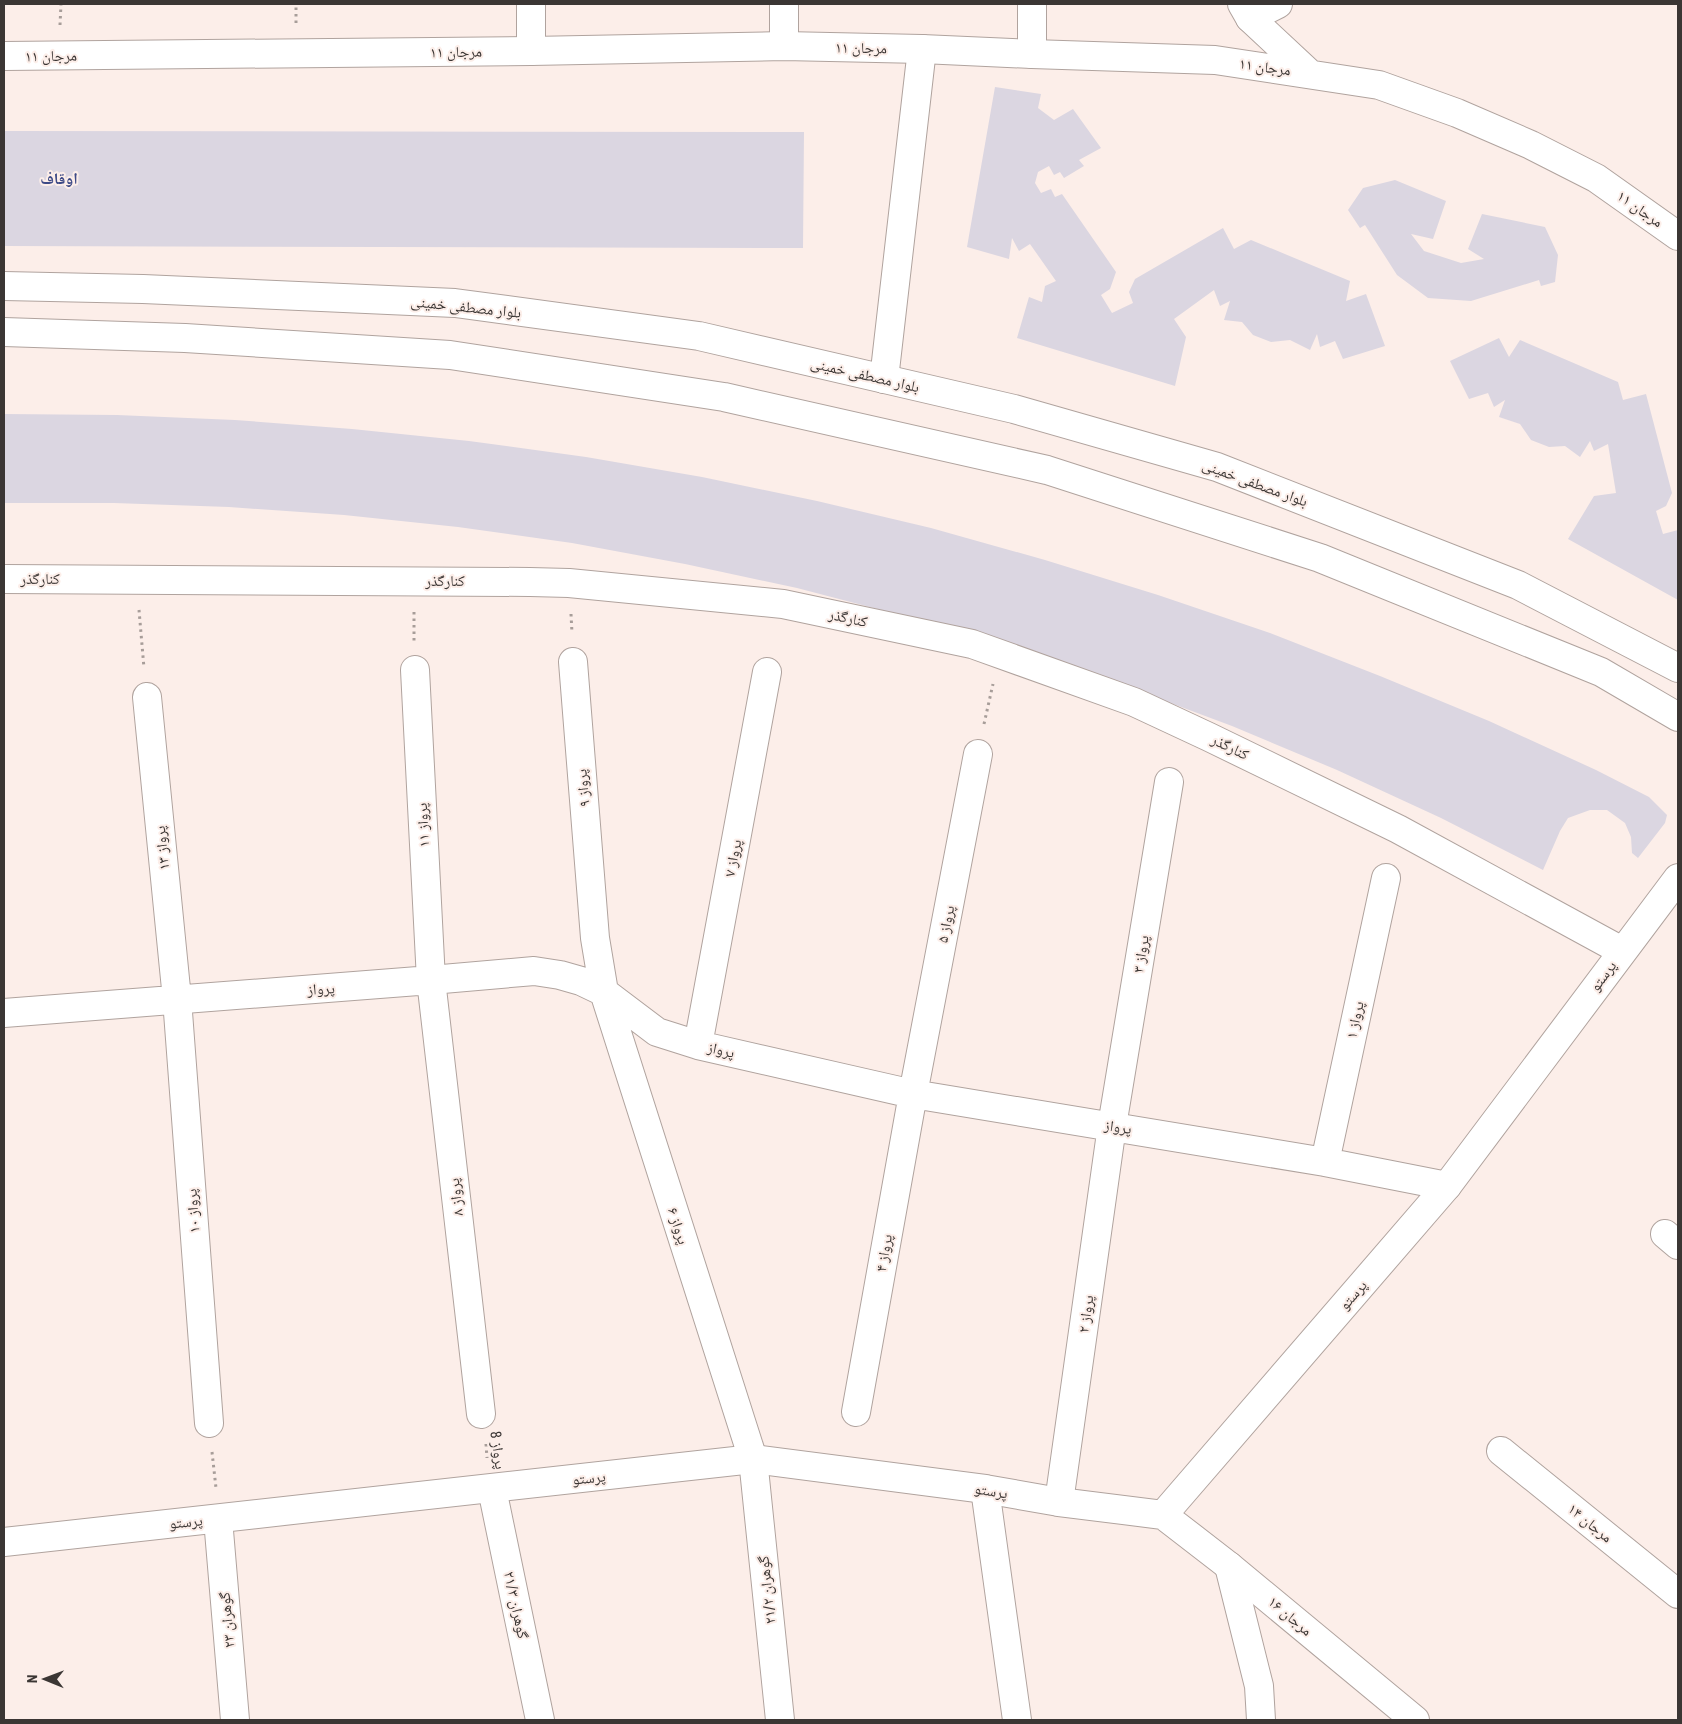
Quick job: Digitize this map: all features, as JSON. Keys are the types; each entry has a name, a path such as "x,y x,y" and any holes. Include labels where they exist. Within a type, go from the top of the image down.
{"street":[{"path":"531,4 531,51"},
{"path":"784,4 784,46"},
{"path":"1032,4 1032,54"},
{"path":"1246,11 1278,4"},
{"path":"1246,11 1310,74"},
{"name":"مرجان ۱۱","path":"4,56 531,51 784,46 1215,60 1379,85 1457,113 1531,145 1596,178 1678,236"},
{"path":"884,379 922,49"},
{"name":"بلوار مصطفی خمینی","path":"4,286 143,289 455,303 699,336 1014,409 1217,467 1518,585 1678,668"},
{"path":"4,332 185,338 450,355 724,397 1028,465 1320,558 1601,672 1678,717"},
{"name":"کنارگذر","path":"4,579 413,581 569,584 783,604 972,644 1134,702 1209,737 1398,829 1622,951"},
{"name":"پرواز ۹","path":"573,662 595,938 604,992"},
{"name":"پرواز ۱۱","path":"415,670 430,980"},
{"name":"پرواز ۷","path":"698,1044 767,672"},
{"name":"پرواز ۱۳","path":"147,697 177,999"},
{"name":"پرواز ۵","path":"913,1094 978,754"},
{"name":"پرواز ۳","path":"1112,1126 1169,782"},
{"name":"پرواز ۱","path":"1325,1162 1386,878"},
{"name":"پرستو","path":"4,1542 753,1459 986,1489 1059,1502 1163,1515 1447,1186 1678,878"},
{"name":"پرواز","path":"4,1012 534,971 581,981 604,992 657,1032 698,1044 913,1094 1325,1162 1447,1186"},
{"name":"پرواز ۸","path":"430,980 481,1414"},
{"name":"پرواز ۶","path":"604,992 753,1459"},
{"name":"پرواز ۱۰","path":"177,999 209,1423"},
{"name":"پرواز ۴","path":"856,1412 913,1094"},
{"name":"پرواز ۲","path":"1059,1502 1112,1126"},
{"name":"مرجان ۱۴","path":"1502,1451 1678,1594"},
{"name":"گوهران ۲۱/۲","path":"753,1459 780,1720"},
{"name":"گوهران ۲۱/۳","path":"492,1489 540,1720"},
{"path":"986,1489 1017,1720"},
{"name":"مرجان ۱۶","path":"1163,1515 1229,1566 1415,1720"},
{"name":"گوهران ۲۳","path":"218,1519 235,1720"},
{"path":"1229,1566 1259,1686 1261,1720"}],"path":[{"path":"136,579 147,697"},
{"path":"413,581 415,670"},
{"path":"569,584 573,662"},
{"path":"978,754 999,654"},
{"name":"پرواز 8","path":"481,1414 492,1489"},
{"path":"209,1423 218,1519"}],"building":[{"path":"995,87 1041,94 1038,108 1054,120 1073,109 1101,148 1079,160 1084,166 1064,178 1060,172 1054,175 1049,166 1038,172 1035,183 1041,193 1051,189 1055,197 1062,194 1116,272 1110,289 1101,295 1112,313 1133,303 1129,292 1135,279 1223,228 1234,249 1251,240 1350,281 1346,301 1366,294 1385,346 1343,359 1335,341 1320,347 1317,334 1310,350 1290,340 1271,342 1253,335 1242,322 1224,320 1230,301 1220,306 1214,290 1174,319 1186,337 1175,386 1017,338 1029,297 1042,302 1045,286 1056,281 1030,244 1019,251 1012,238 1009,259 967,247"},
{"path":"4,131 804,132 803,248 4,246"},
{"path":"1395,180 1446,201 1433,239 1411,234 1424,251 1461,263 1484,259 1468,249 1482,214 1545,227 1558,255 1555,282 1541,286 1539,280 1471,301 1428,298 1397,275 1365,225 1360,228 1348,210 1363,188"},
{"path":"1499,338 1509,357 1520,340 1618,382 1623,400 1646,394 1672,493 1666,506 1656,511 1663,534 1678,530 1678,600 1568,539 1594,496 1616,493 1608,444 1594,451 1590,441 1580,457 1565,446 1549,447 1531,440 1520,424 1499,417 1505,400 1494,407 1488,393 1469,399 1450,361"},
{"path":"4,414 117,415 235,420 469,441 586,457 702,477 817,501 931,528 1045,560 1158,595 1270,633 1489,721 1596,770 1649,797 1667,815 1665,823 1638,858 1632,853 1631,837 1625,823 1607,810 1590,810 1568,818 1560,831 1543,870 1441,818 1337,770 1232,726 1125,686 908,617 797,588 685,564 572,543 458,527 344,515 229,507 114,503 4,503"}],"district":[{"name":"اوقاف","path":"59,178"}]}
